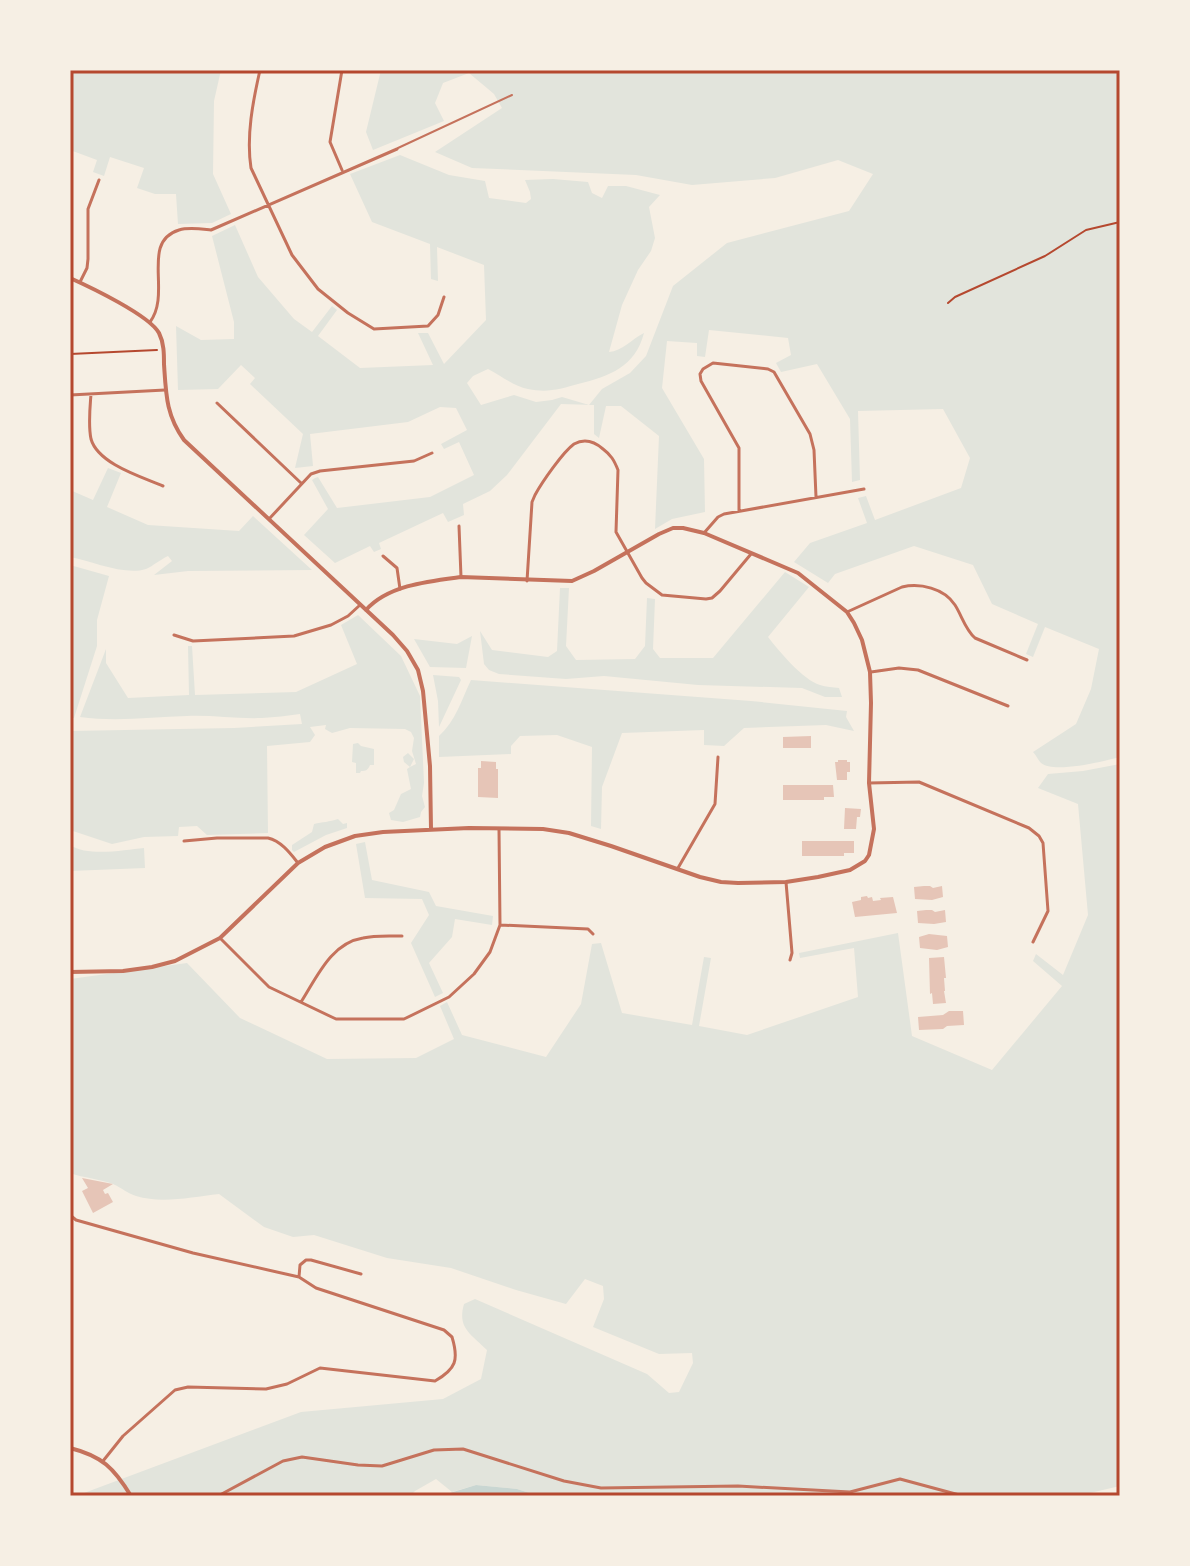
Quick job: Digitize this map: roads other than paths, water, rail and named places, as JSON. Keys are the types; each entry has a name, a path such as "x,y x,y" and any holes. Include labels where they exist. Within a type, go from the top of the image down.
{"street":[{"path":"260,70 253,101 251,168 292,255 306,275 318,289 374,329 428,326 438,315 444,297"},
{"path":"342,70 330,142 343,171"},
{"path":"150,322 158,308 158,247 164,238 179,230 211,230 397,149"},
{"path":"80,282 88,259 88,209 99,180"},
{"path":"70,278 150,322 160,335 170,416 184,440 400,643 418,670 430,766 431,829"},
{"path":"739,511 739,448 701,381 703,369 713,363 768,369 779,378 810,434 814,450 816,497"},
{"path":"70,395 165,390"},
{"path":"91,394 90,425 92,441 98,451 120,468 163,486"},
{"path":"217,403 301,483"},
{"path":"527,581 532,502 539,487 576,443 595,442 615,462 618,470 616,532 642,578 657,592 668,596 712,598 752,553"},
{"path":"269,519 311,474 414,461 432,453"},
{"path":"704,533 724,514 864,489"},
{"path":"459,526 461,577"},
{"path":"70,972 123,971 175,961 220,938 298,863 325,847 355,836 431,829 543,829 569,833 700,877 738,883 786,882 818,877 850,870 859,866 869,855 874,829 869,783 870,672 862,640 847,612 798,573 704,533 673,528 572,581 461,577 400,589 383,596 366,610"},
{"path":"383,556 397,568 400,589"},
{"path":"847,612 902,587 929,587 952,601 968,632 975,638 1027,660"},
{"path":"174,635 193,641 294,636 331,625 360,605"},
{"path":"870,672 899,668 918,670 1008,706"},
{"path":"678,868 715,804 718,757"},
{"path":"869,783 919,782 1029,828 1039,836 1043,843 1048,911 1033,942"},
{"path":"220,938 269,987 336,1019 404,1019 449,997 474,974 490,952 500,925 499,828"},
{"path":"184,841 273,839 298,863"},
{"path":"786,882 790,960"},
{"path":"500,925 588,929 593,934"},
{"path":"301,1002 331,956 342,945 363,937 402,936"},
{"path":"70,1215 76,1220 193,1253 299,1277 316,1288 444,1330 452,1337 456,1358 449,1373 435,1381 320,1368 287,1384 266,1389 188,1387 175,1390 123,1436 103,1461"},
{"path":"299,1277 300,1265 306,1260 361,1274"},
{"path":"70,1448 103,1461 119,1476 131,1496"},
{"path":"218,1496 283,1461 302,1457 382,1466 434,1450 463,1449 564,1481 601,1488 738,1486 850,1492 900,1479 963,1496"}],"lane":[{"path":"397,149 512,95"}]}
